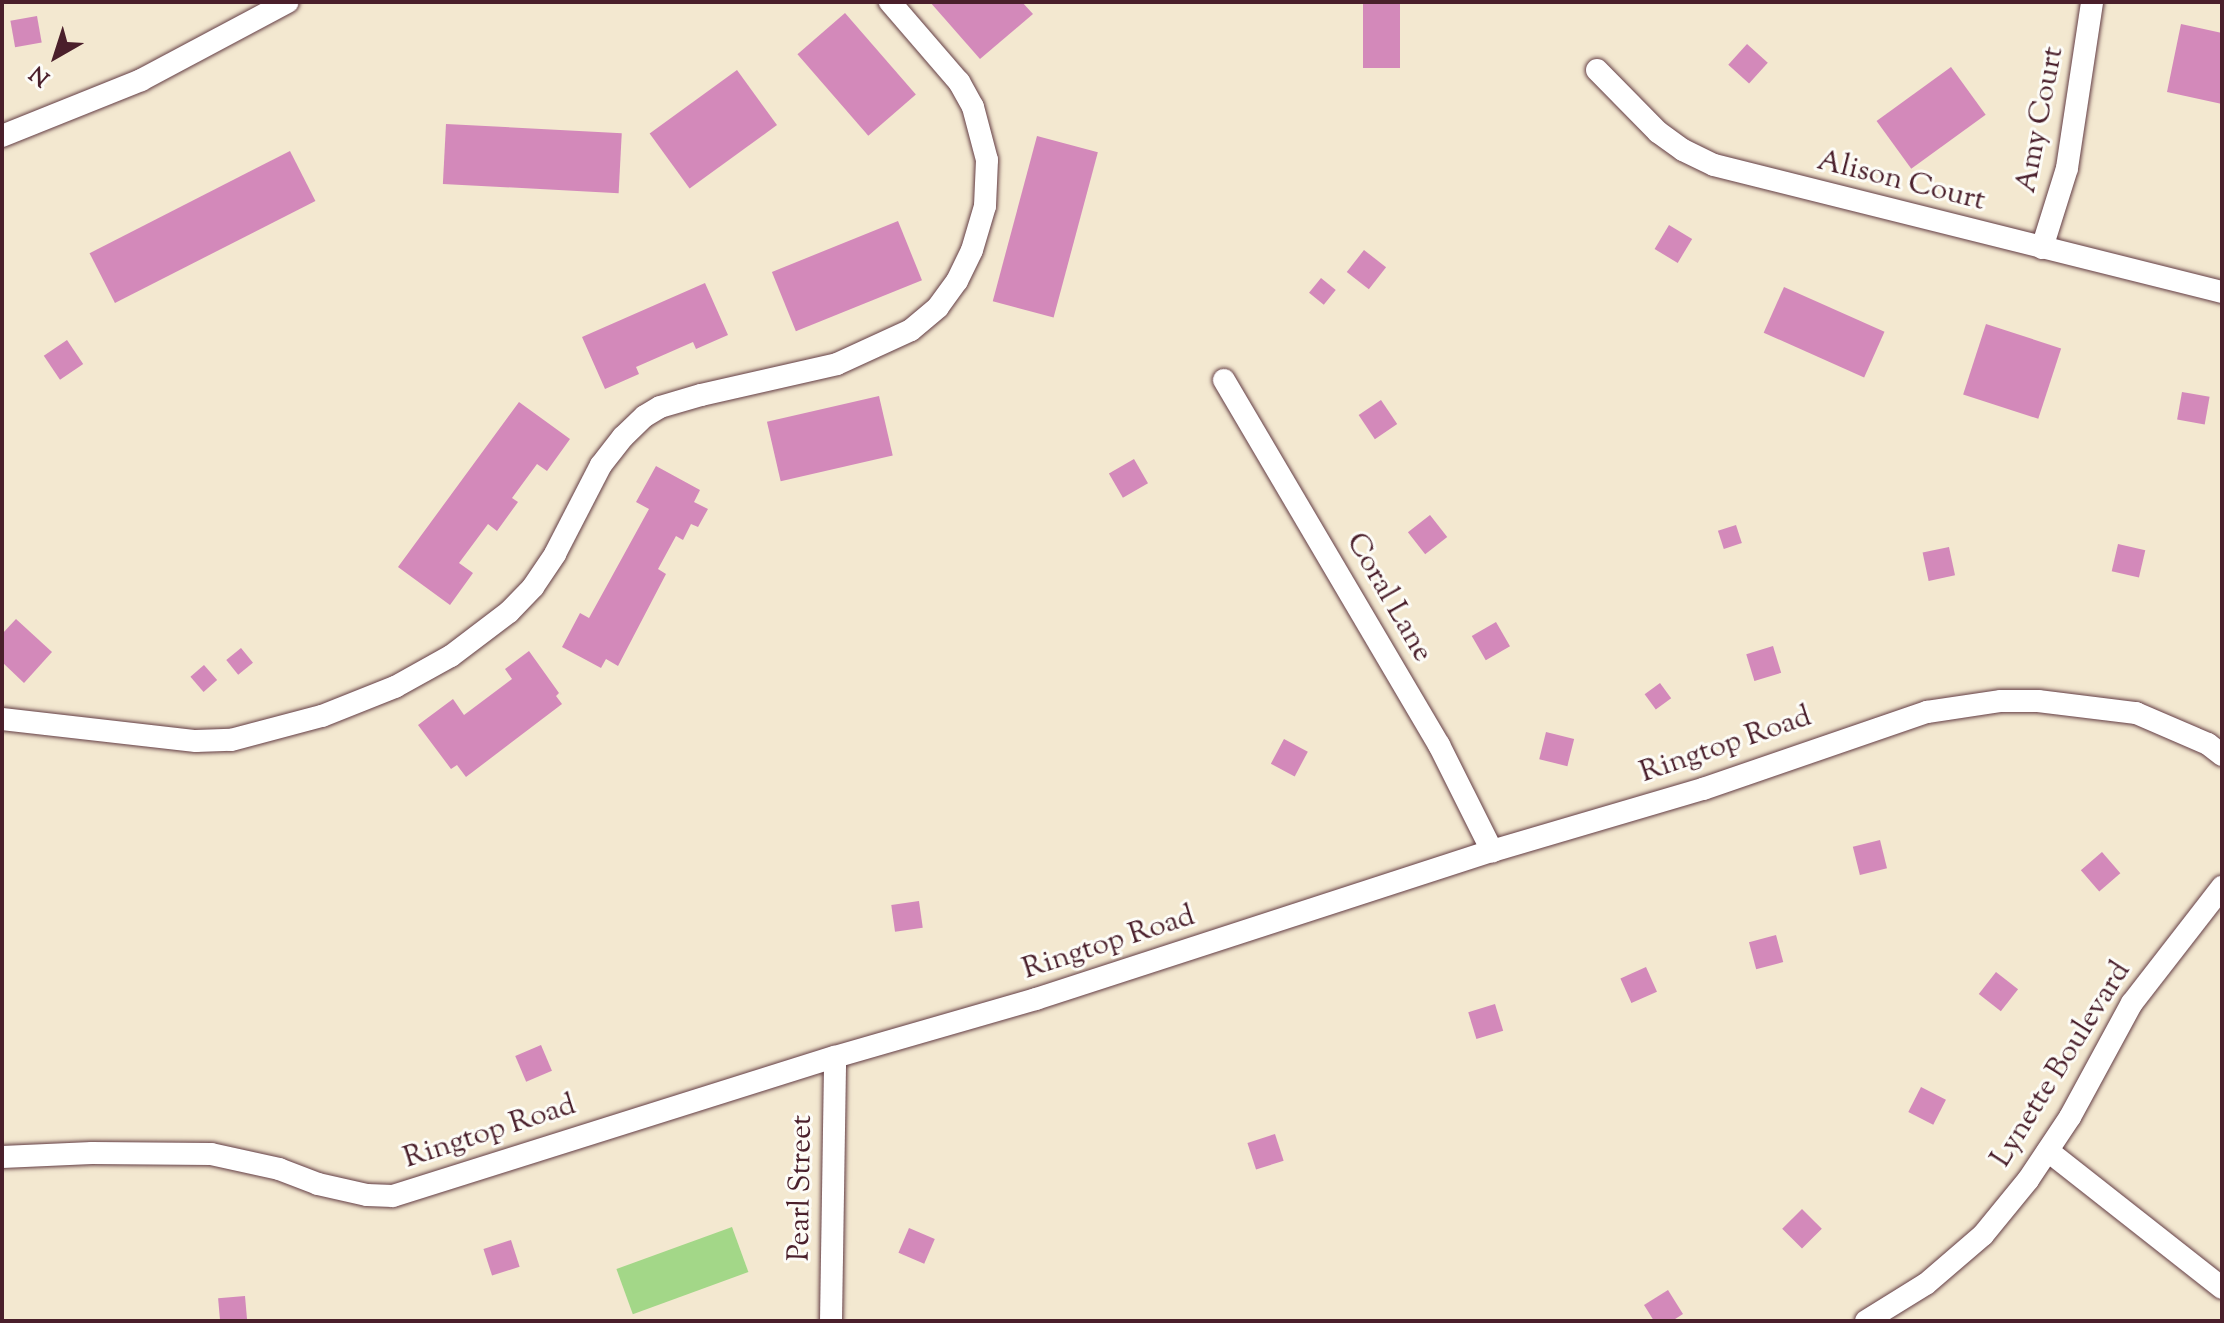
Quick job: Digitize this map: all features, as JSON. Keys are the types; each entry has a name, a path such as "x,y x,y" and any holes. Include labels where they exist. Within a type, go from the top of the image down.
{"street":[{"path":"2,136 141,80 288,2"},
{"path":"2,719 196,741 231,740 322,716 395,687 451,656 509,612 533,587 555,554 601,465 645,416 660,407 701,395 837,364 911,330 938,307 957,281 972,250 985,206 987,160 973,107 959,82 890,2"},
{"name":"Amy Court","path":"2042,248 2067,168 2092,2"},
{"name":"Alison Court","path":"1597,70 1658,132 1683,150 1714,165 2222,292"},
{"name":"Coral Lane","path":"1224,380 1439,745 1492,851"},
{"name":"Ringtop Road","path":"2,1157 92,1153 211,1154 279,1169 318,1184 393,1196 835,1057 1036,999 1492,851 1703,789 1898,719 2001,701 2038,701 2136,713 2208,744 2222,755"},
{"name":"Lynette Boulevard","path":"1866,1321 1926,1284 1983,1235 2048,1151 2070,1117 2132,1003 2222,887"},
{"name":"Pearl Street","path":"831,1321 835,1057"},
{"path":"2048,1151 2222,1288"}],"green space":[{"path":"732,1227 748,1272 633,1314 616,1269"}],"building":[{"path":"930,2 1022,2 1033,14 980,59"},
{"path":"1363,2 1400,2 1400,68 1363,68"},
{"path":"845,13 916,95 868,136 797,54"},
{"path":"37,16 42,43 15,47 10,21"},
{"path":"2181,24 2222,33 2222,104 2167,92"},
{"path":"1747,44 1768,63 1749,84 1728,65"},
{"path":"1951,67 1986,115 1911,169 1877,121"},
{"path":"737,70 777,125 690,188 650,133"},
{"path":"446,124 622,133 619,193 443,184"},
{"path":"1037,136 1098,152 1054,317 993,301"},
{"path":"290,151 315,201 115,303 90,253"},
{"path":"898,221 922,280 796,331 772,272"},
{"path":"1669,225 1692,239 1678,263 1655,249"},
{"path":"1364,250 1386,267 1369,289 1347,272"},
{"path":"1321,278 1336,290 1324,305 1309,293"},
{"path":"705,283 728,335 696,349 693,342 636,367 639,374 605,389 582,337"},
{"path":"1784,287 1884,332 1864,377 1764,333"},
{"path":"1986,324 2061,348 2038,419 1963,394"},
{"path":"67,340 83,364 60,380 44,356"},
{"path":"2182,392 2210,397 2205,424 2177,420"},
{"path":"879,396 893,455 781,481 767,422"},
{"path":"1381,400 1397,424 1375,439 1359,415"},
{"path":"519,402 570,439 547,471 537,464 512,498 518,502 497,531 488,524 459,563 473,573 450,605 398,567"},
{"path":"1134,459 1148,483 1123,498 1109,474"},
{"path":"656,466 700,490 694,502 708,509 698,527 691,524 683,540 676,536 658,569 666,574 618,666 606,659 601,668 562,647 580,613 589,618 649,509 636,502"},
{"path":"1430,515 1447,537 1425,554 1408,532"},
{"path":"1736,525 1742,543 1724,549 1718,531"},
{"path":"2118,544 2145,550 2139,578 2112,571"},
{"path":"1949,547 1955,575 1929,581 1923,553"},
{"path":"16,619 52,652 24,683 2,662 2,634"},
{"path":"1496,622 1510,646 1486,660 1472,636"},
{"path":"1773,646 1781,673 1754,681 1746,654"},
{"path":"241,648 253,663 238,675 226,660"},
{"path":"529,651 559,693 556,696 562,704 466,777 457,765 451,769 418,725 453,699 464,715 512,679 505,669"},
{"path":"204,665 217,680 204,692 190,677"},
{"path":"1660,683 1671,698 1656,710 1645,694"},
{"path":"1546,732 1574,739 1567,766 1539,759"},
{"path":"1284,739 1308,752 1295,776 1271,764"},
{"path":"1880,840 1887,868 1860,875 1853,847"},
{"path":"2102,852 2120,873 2099,892 2081,870"},
{"path":"919,901 923,928 895,932 891,905"},
{"path":"1776,935 1783,962 1756,969 1749,942"},
{"path":"1646,967 1657,992 1631,1003 1620,978"},
{"path":"1996,972 2018,989 2001,1011 1979,994"},
{"path":"1495,1004 1503,1031 1476,1039 1468,1012"},
{"path":"541,1045 552,1071 526,1082 515,1056"},
{"path":"1921,1087 1946,1100 1933,1125 1908,1112"},
{"path":"1275,1134 1284,1161 1256,1170 1247,1143"},
{"path":"1802,1209 1822,1229 1802,1249 1782,1229"},
{"path":"909,1228 935,1239 924,1264 898,1253"},
{"path":"511,1240 520,1267 492,1276 483,1249"},
{"path":"1668,1290 1683,1314 1672,1321 1654,1321 1644,1305"},
{"path":"245,1296 247,1321 220,1321 218,1298"}]}
